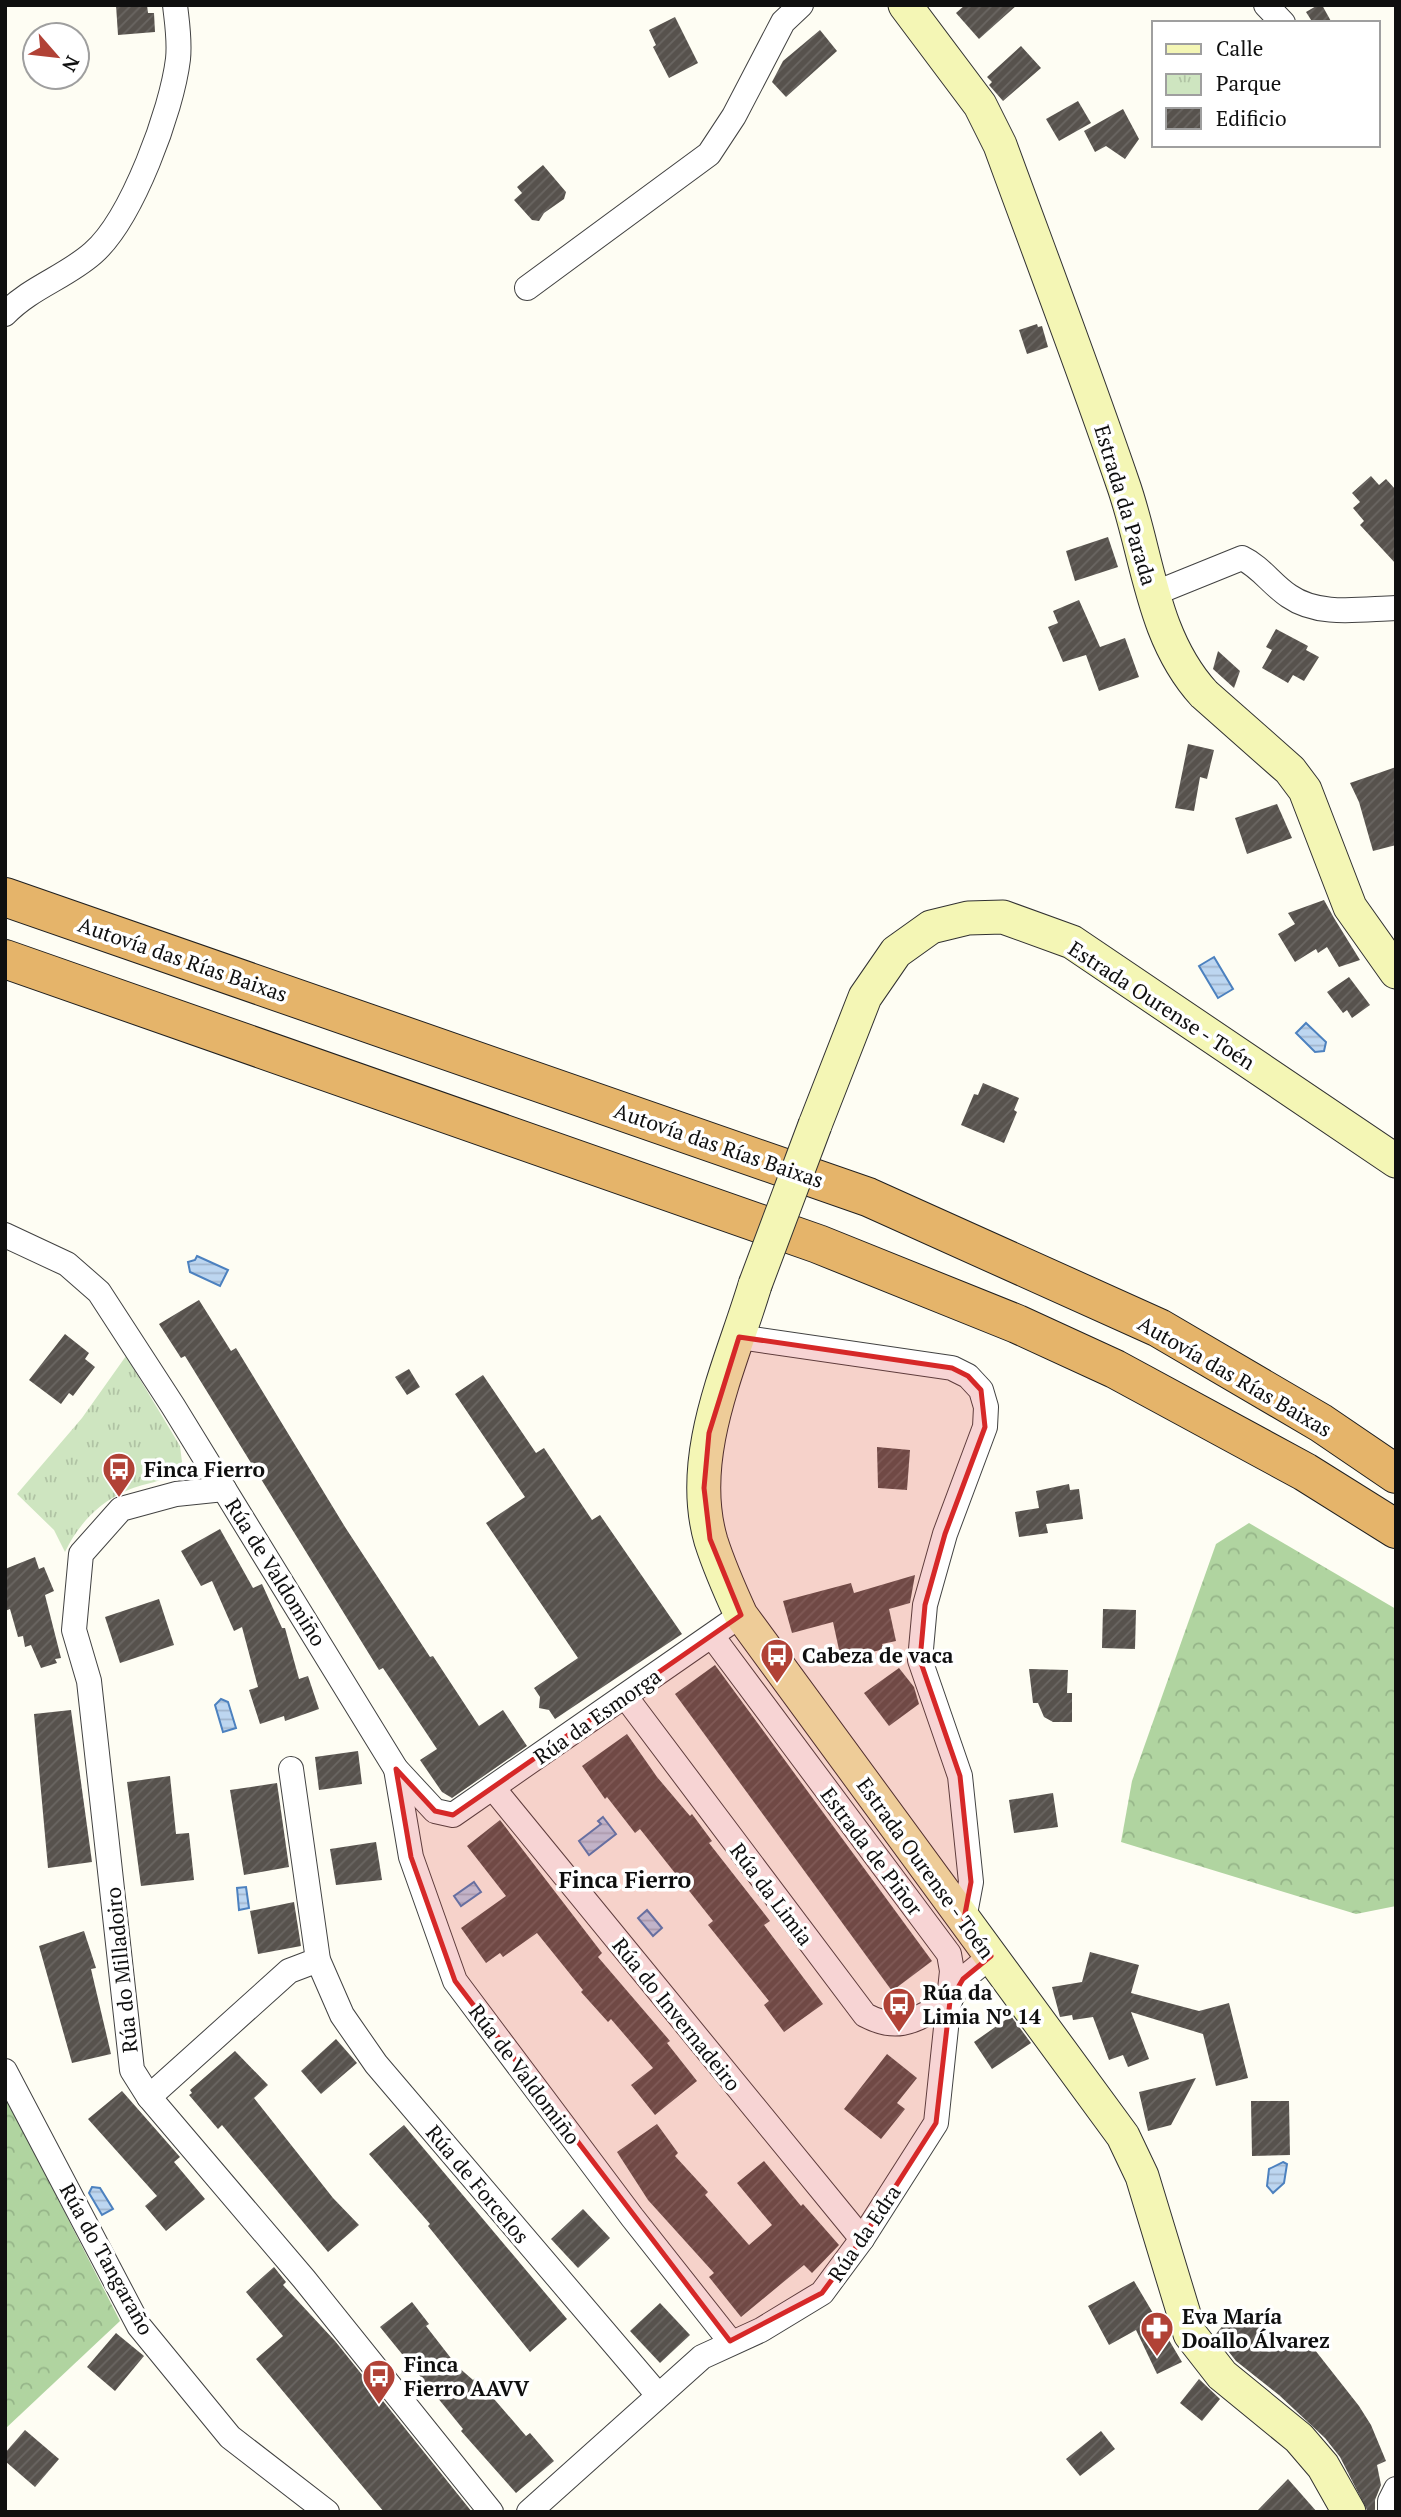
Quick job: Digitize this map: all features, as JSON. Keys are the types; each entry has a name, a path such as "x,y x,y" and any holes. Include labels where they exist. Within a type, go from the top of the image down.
{"highway":[{"name":"Autovía das Rías Baixas","path":"5,897 868,1197 1159,1328 1321,1423 1396,1474"},
{"path":"5,959 818,1244 1017,1324 1115,1369 1305,1472 1396,1529"}],"street":[{"path":"5,314 29,292 90,256 115,229 142,171 175,77 179,39 175,5"},
{"path":"527,288 709,153 734,116 783,22 801,5"},
{"name":"Estrada da Parada","path":"905,5 980,105 1000,145 1124,487 1159,618 1191,681 1226,716 1290,770 1305,790 1350,907 1396,972"},
{"path":"1266,5 1281,21"},
{"path":"1153,594 1242,558 1286,595 1311,608 1396,608"},
{"name":"Estrada Ourense - Toén","path":"1349,2512 1323,2466 1300,2438 1222,2375 1190,2333 1142,2175 1123,2136 741,1615 710,1539 704,1488 709,1433 755,1286 865,997 896,952 931,927 968,918 1003,916 1072,942 1396,1161"},
{"name":"Rúa de Valdomiño","path":"5,1235 66,1264 99,1292 396,1769 435,1811 453,1815"},
{"path":"739,1337 952,1368 968,1376 981,1390 986,1407 985,1427 945,1534 925,1605 920,1660 960,1776 971,1882 964,1919"},
{"name":"Rúa do Milladoiro","path":"224,1489 176,1494 121,1509 81,1554 74,1630 89,1681 132,2070 149,2097 304,2279 491,2512"},
{"name":"Rúa da Esmorga","path":"453,1815 741,1615"},
{"name":"Estrada de Piñor","path":"712,1636 949,1954 952,1971 950,2001"},
{"path":"766,1710 795,1689"},
{"name":"Rúa da Limia","path":"625,1696 864,2015 881,2024 901,2026 950,2001"},
{"name":"Rúa de Forcelos","path":"291,1769 318,1960 342,2015 376,2064 658,2395"},
{"name":"Rúa de Valdomiño","path":"396,1769 411,1857 455,1981 632,2217 730,2342"},
{"name":"Rúa do Invernadeiro","path":"493,1788 862,2239"},
{"name":"Rúa da Edra","path":"529,2512 702,2357 761,2330 822,2293 862,2239 936,2123 950,2001 963,1979 991,1956"},
{"path":"149,2097 289,1971 318,1960"},
{"name":"Rúa do Tangaraño","path":"5,2071 139,2326 230,2437 327,2512"},
{"path":"1390,2512 1390,2501 1396,2489"}],"highlighted area":[{"path":"739,1337 952,1368 968,1376 981,1390 985,1427 945,1534 925,1605 920,1660 960,1776 971,1882 964,1919 991,1956 963,1979 950,2001 936,2123 862,2239 822,2293 730,2341 455,1981 411,1857 396,1769 435,1811 453,1815 741,1615 710,1539 704,1488 709,1433"}],"green space":[{"path":"126,1356 180,1446 182,1462 165,1478 126,1491 98,1508 76,1533 65,1552 54,1530 17,1494 82,1418"},
{"path":"1249,1523 1396,1609 1396,1906 1356,1914 1121,1842 1132,1781 1216,1544"},
{"path":"5,2095 120,2321 5,2429"}],"water":[{"path":"1214,957 1233,989 1218,998 1199,966"},
{"path":"1306,1023 1326,1042 1324,1051 1315,1052 1296,1033"},
{"path":"197,1256 228,1270 220,1286 190,1272 188,1262 195,1260"},
{"path":"221,1699 228,1702 236,1728 223,1732 215,1705"},
{"path":"603,1817 616,1834 589,1855 579,1841 601,1824 598,1821"},
{"path":"474,1882 481,1892 461,1906 454,1896"},
{"path":"246,1887 249,1908 239,1910 237,1888"},
{"path":"647,1910 662,1928 653,1936 638,1918"},
{"path":"1283,2162 1287,2164 1284,2183 1273,2193 1267,2186 1269,2169"},
{"path":"92,2187 100,2188 113,2209 102,2215 89,2193"}],"building":[{"path":"116,5 147,5 148,13 154,13 155,32 118,35"},
{"path":"965,5 1017,5 979,39 956,13"},
{"path":"1322,5 1331,21 1312,21 1306,12"},
{"path":"675,17 698,63 669,78 653,47 656,45 649,30"},
{"path":"820,30 837,51 786,97 772,82 783,61"},
{"path":"1021,46 1041,68 1003,101 989,85 992,82 987,77"},
{"path":"1078,101 1091,123 1059,141 1046,119"},
{"path":"1123,109 1139,139 1125,159 1106,146 1095,152 1084,131"},
{"path":"543,165 566,192 564,199 544,213 539,221 532,220 514,200 522,193 517,187"},
{"path":"1037,324 1038,327 1042,326 1048,347 1027,354 1019,330"},
{"path":"1371,476 1379,485 1386,479 1396,490 1396,564 1360,525 1364,521 1353,508 1360,502 1352,493"},
{"path":"1108,537 1118,567 1075,581 1066,551"},
{"path":"1079,600 1100,647 1125,638 1139,677 1099,691 1086,655 1063,662 1048,627 1058,623 1053,611"},
{"path":"1276,629 1308,646 1306,650 1319,657 1304,681 1293,675 1288,683 1262,668 1272,650 1266,647"},
{"path":"1218,651 1240,671 1234,688 1213,669"},
{"path":"1188,744 1214,750 1207,779 1200,777 1194,811 1175,808"},
{"path":"1396,767 1396,845 1373,851 1359,802 1350,783"},
{"path":"1277,804 1292,838 1247,854 1235,818"},
{"path":"1324,900 1360,960 1339,967 1327,947 1318,953 1316,949 1295,962 1278,934 1295,924 1288,913"},
{"path":"1349,977 1370,1005 1352,1018 1347,1010 1343,1013 1327,992"},
{"path":"983,1083 1019,1098 1014,1110 1017,1112 1004,1143 961,1125 974,1094 978,1095"},
{"path":"199,1300 231,1351 236,1348 345,1527 430,1657 433,1656 479,1726 503,1710 527,1746 452,1798 442,1792 420,1760 437,1749 383,1668 379,1670 185,1356 181,1358 159,1324"},
{"path":"65,1334 89,1353 85,1359 95,1367 73,1396 69,1393 61,1404 29,1380"},
{"path":"409,1369 420,1387 407,1395 395,1377"},
{"path":"483,1375 536,1453 544,1448 592,1520 600,1515 682,1634 555,1719 549,1710 539,1708 540,1697 534,1688 578,1658 486,1523 525,1497 455,1394"},
{"path":"877,1447 910,1450 907,1490 878,1488"},
{"path":"1069,1484 1070,1490 1079,1489 1083,1519 1046,1524 1048,1533 1019,1537 1015,1512 1039,1508 1036,1491"},
{"path":"220,1529 253,1588 262,1584 282,1628 285,1628 299,1679 308,1676 319,1709 285,1721 284,1716 260,1724 249,1690 258,1687 242,1627 234,1631 212,1581 201,1586 181,1551"},
{"path":"35,1557 39,1569 44,1567 54,1591 45,1595 61,1658 55,1659 57,1663 41,1668 31,1645 25,1647 23,1636 18,1637 10,1609 5,1611 5,1569"},
{"path":"915,1575 910,1603 889,1609 896,1641 882,1644 885,1649 841,1659 833,1622 792,1633 783,1601 851,1583 854,1593"},
{"path":"159,1599 174,1645 120,1663 105,1617"},
{"path":"1103,1609 1136,1610 1135,1649 1102,1648"},
{"path":"715,1665 932,1961 892,1991 675,1694"},
{"path":"899,1668 914,1687 919,1704 889,1726 864,1693"},
{"path":"1029,1669 1068,1670 1067,1693 1072,1693 1072,1722 1053,1722 1044,1717 1038,1703 1033,1703"},
{"path":"71,1710 92,1862 48,1868 34,1714"},
{"path":"627,1734 657,1777 690,1816 692,1814 712,1841 709,1843 770,1921 764,1925 823,2004 784,2032 764,2005 769,2001 708,1925 713,1921 640,1829 635,1833 607,1797 605,1799 582,1766"},
{"path":"358,1751 362,1784 319,1790 315,1757"},
{"path":"170,1776 176,1834 189,1833 194,1880 141,1886 127,1782"},
{"path":"277,1783 289,1867 244,1875 230,1790"},
{"path":"1053,1793 1058,1827 1014,1833 1009,1800"},
{"path":"500,1820 602,1953 598,1957 670,2041 667,2043 697,2081 655,2115 631,2085 653,2068 611,2019 608,2022 581,1992 583,1990 537,1933 503,1957 500,1953 486,1963 461,1928 506,1896 467,1846"},
{"path":"376,1842 382,1880 336,1885 330,1849"},
{"path":"294,1902 301,1946 258,1954 250,1911"},
{"path":"84,1931 96,1968 91,1969 111,2054 72,2063 39,1946"},
{"path":"1090,1952 1139,1965 1131,1993 1199,2011 1229,2003 1248,2078 1216,2086 1203,2034 1131,2012 1149,2059 1128,2067 1123,2055 1109,2060 1093,2017 1073,2020 1072,2015 1060,2017 1052,1987 1082,1982"},
{"path":"1011,2016 1031,2043 992,2069 974,2042"},
{"path":"336,2039 357,2063 321,2094 301,2071"},
{"path":"235,2051 268,2085 254,2098 333,2198 359,2225 328,2252 222,2125 218,2129 189,2095 192,2093 190,2090"},
{"path":"887,2054 917,2078 897,2103 905,2109 881,2139 844,2109"},
{"path":"1196,2078 1171,2125 1148,2131 1139,2092"},
{"path":"122,2091 180,2157 174,2162 205,2199 166,2231 145,2206 157,2196 88,2119"},
{"path":"1251,2101 1289,2101 1290,2155 1252,2156"},
{"path":"657,2124 678,2153 675,2156 708,2192 705,2195 749,2245 772,2225 737,2183 764,2161 801,2206 803,2204 839,2245 812,2273 804,2265 741,2317 709,2277 714,2273 648,2200 617,2152"},
{"path":"404,2125 567,2319 530,2352 428,2226 430,2224 369,2154"},
{"path":"583,2209 610,2238 578,2268 551,2239"},
{"path":"274,2267 286,2282 283,2285 335,2341 472,2512 384,2512 256,2359 283,2336 246,2292"},
{"path":"1134,2281 1182,2362 1157,2374 1136,2330 1109,2345 1088,2306"},
{"path":"412,2302 429,2324 426,2326 457,2366 473,2380 476,2378 526,2436 530,2433 554,2461 516,2493 461,2431 463,2429 380,2327"},
{"path":"660,2303 690,2335 660,2363 630,2331"},
{"path":"1238,2307 1257,2326 1295,2350 1301,2340 1311,2345 1359,2406 1371,2425 1386,2461 1377,2465 1381,2485 1375,2500 1375,2512 1368,2512 1340,2457 1325,2438 1279,2395 1236,2361 1225,2347 1231,2340 1222,2344 1215,2335"},
{"path":"116,2333 144,2356 115,2391 87,2367"},
{"path":"1199,2379 1220,2399 1202,2421 1180,2403"},
{"path":"25,2430 59,2459 35,2487 5,2461 5,2453"},
{"path":"1101,2431 1115,2449 1080,2476 1066,2459"},
{"path":"1288,2479 1317,2512 1256,2512"}],"place":[{"name":"Finca Fierro","path":"119,1499"},
{"name":"Cabeza de vaca","path":"777,1685"},
{"name":"Rúa da Limia Nº 14","path":"899,2034"},
{"name":"Eva María Doallo Álvarez","path":"1157,2358"},
{"name":"Finca Fierro AAVV","path":"379,2406"}],"district":[{"name":"Finca Fierro","path":"625,1879"}]}
